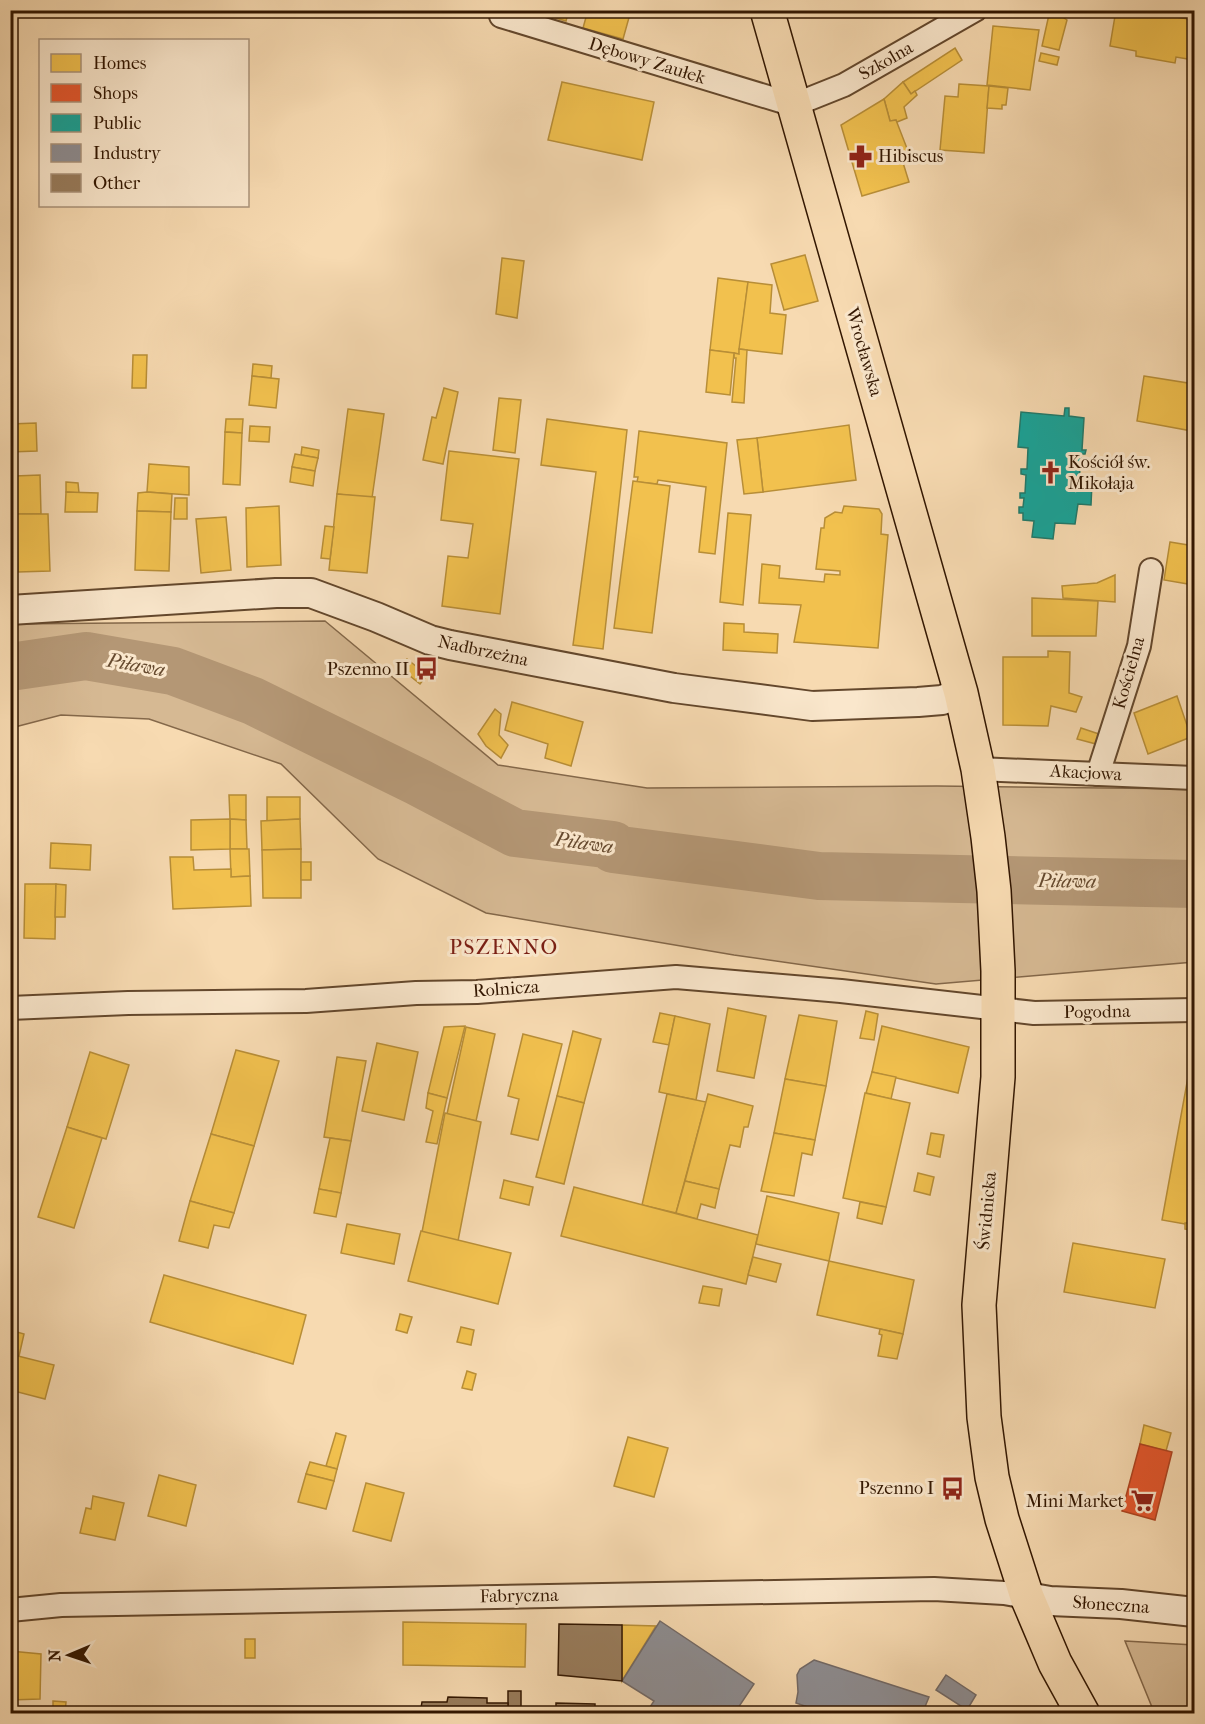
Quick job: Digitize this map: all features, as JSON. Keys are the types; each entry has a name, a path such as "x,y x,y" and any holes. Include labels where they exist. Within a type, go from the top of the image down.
{"main road":[{"name":"Wrocławska","path":"767,10 961,693"},
{"name":"Świdnicka","path":"961,693 980,777 994,891 998,971 998,1077 979,1305 984,1417 992,1477 1002,1519 1027,1597 1055,1663 1083,1713"}],"street":[{"name":"Szkolna","path":"794,105 844,85 975,10"},
{"name":"Dębowy Zaułek","path":"501,16 794,105"},
{"name":"Kościelna","path":"1098,774 1139,646 1151,570"},
{"name":"Nadbrzeżna","path":"10,610 276,593 311,593 430,640 674,688 812,706 942,700 961,693"},
{"name":"Akacjowa","path":"980,777 1098,774 1194,778"},
{"name":"Rolnicza","path":"10,1008 306,1000 416,993 477,992 676,976 853,992 999,1009"},
{"name":"Pogodna","path":"999,1009 1034,1013 1194,1010"},
{"name":"Fabryczna","path":"10,1611 84,1605 934,1589 1004,1593 1027,1597"},
{"name":"Słoneczna","path":"1027,1597 1050,1601 1121,1604 1194,1612"}],"shaded area":[{"path":"325,621 498,765 647,788 937,786 1194,789 1194,962 936,984 734,955 486,913 378,859 281,764 149,719 61,715 11,728 11,624"},
{"path":"1125,1641 1194,1645 1194,1713 1154,1712"}],"building: Homes":[{"path":"528,10 569,10 566,21"},
{"path":"588,10 619,10 630,14 623,39 583,28"},
{"path":"1050,10 1066,10 1064,18 1067,20 1059,50 1042,46"},
{"path":"1116,10 1135,10 1194,20 1194,60 1176,57 1175,63 1136,56 1136,51 1110,46"},
{"path":"993,26 1039,30 1030,90 987,85"},
{"path":"955,48 962,60 911,94 903,82"},
{"path":"1041,53 1059,57 1057,65 1039,61"},
{"path":"562,82 654,102 642,160 548,140"},
{"path":"903,82 911,94 915,91 917,95 904,107 907,118 897,122 896,120 890,121 884,99"},
{"path":"959,84 989,86 984,153 940,150 945,96 958,97"},
{"path":"989,86 1008,88 1006,105 1002,105 1002,109 987,108"},
{"path":"884,99 890,121 896,120 908,151 900,153 909,182 862,196 841,125"},
{"path":"805,255 818,301 784,310 771,264"},
{"path":"502,258 524,261 517,318 496,314"},
{"path":"718,278 748,282 739,354 710,350"},
{"path":"748,282 772,285 770,313 786,315 782,354 739,349"},
{"path":"739,349 747,350 744,403 732,402 736,358 734,358 734,353 739,354"},
{"path":"710,350 734,353 730,395 706,392"},
{"path":"133,355 147,355 146,388 132,388"},
{"path":"253,364 272,366 271,378 252,376"},
{"path":"252,376 279,379 276,408 249,405"},
{"path":"1144,376 1194,384 1192,431 1137,421"},
{"path":"444,388 458,392 443,464 423,460 432,417 436,418"},
{"path":"499,398 521,400 515,453 493,450"},
{"path":"348,409 384,414 372,498 337,494"},
{"path":"226,419 243,419 242,433 225,432"},
{"path":"547,419 627,430 603,649 573,645 596,472 541,465"},
{"path":"36,423 37,451 10,452 10,424"},
{"path":"849,425 856,480 763,492 757,438"},
{"path":"250,426 270,427 269,442 249,441"},
{"path":"639,431 727,443 715,554 699,552 706,487 658,480 657,484 637,482 638,477 634,477"},
{"path":"225,432 242,433 240,485 223,484"},
{"path":"757,438 763,492 744,494 737,440"},
{"path":"302,447 319,450 318,458 301,455"},
{"path":"449,451 519,459 500,614 442,606 448,556 468,558 473,524 441,520"},
{"path":"295,454 318,458 315,471 292,467"},
{"path":"149,464 189,467 189,495 147,492"},
{"path":"292,467 315,471 313,486 290,482"},
{"path":"40,475 41,514 17,514 15,476"},
{"path":"633,481 670,486 652,633 614,628"},
{"path":"66,482 78,483 79,493 66,492"},
{"path":"66,492 98,493 97,512 65,512"},
{"path":"138,493 172,494 171,512 137,511"},
{"path":"337,494 375,497 367,573 329,570"},
{"path":"175,498 187,498 187,519 174,519"},
{"path":"279,506 281,565 247,567 246,508"},
{"path":"844,506 879,509 882,514 881,534 888,535 878,648 794,642 801,605 759,603 762,564 780,566 779,578 824,582 825,574 840,575 840,571 816,569 821,528 824,528 825,518 835,512 842,513"},
{"path":"137,511 171,512 169,571 135,570"},
{"path":"728,513 751,515 743,605 720,602"},
{"path":"17,514 48,514 50,571 18,572"},
{"path":"226,517 231,570 201,573 196,519"},
{"path":"325,526 334,527 330,559 321,558"},
{"path":"1170,542 1194,546 1194,585 1164,580"},
{"path":"1115,575 1115,602 1063,598 1062,586 1097,583"},
{"path":"1032,598 1098,601 1096,636 1032,636"},
{"path":"724,623 744,624 744,632 778,634 777,653 723,650"},
{"path":"1048,651 1070,652 1069,693 1082,697 1076,712 1051,706 1048,726 1003,725 1003,657 1048,657"},
{"path":"407,659 427,675 420,684 400,668"},
{"path":"1177,696 1191,737 1148,754 1134,713"},
{"path":"512,702 583,722 571,766 545,758 548,744 505,730"},
{"path":"495,709 501,714 499,735 508,745 501,758 486,746 478,734"},
{"path":"1081,728 1099,734 1096,744 1077,739"},
{"path":"229,795 246,795 246,820 230,819"},
{"path":"267,797 300,797 300,819 267,821"},
{"path":"230,819 246,820 247,849 230,849"},
{"path":"230,819 230,849 191,850 191,820"},
{"path":"300,819 301,849 262,850 261,821"},
{"path":"51,843 91,845 90,870 50,868"},
{"path":"230,849 249,849 250,876 231,877"},
{"path":"301,849 301,898 263,898 262,850"},
{"path":"170,857 193,857 194,870 231,869 231,877 250,876 251,906 173,909"},
{"path":"301,862 311,862 311,880 301,880"},
{"path":"25,884 56,884 55,939 24,938"},
{"path":"56,884 66,885 65,917 55,917"},
{"path":"728,1008 766,1016 754,1078 717,1071"},
{"path":"866,1011 878,1014 874,1040 860,1038"},
{"path":"660,1013 675,1016 669,1045 653,1042"},
{"path":"799,1015 837,1021 826,1086 785,1079"},
{"path":"675,1016 710,1024 696,1100 659,1092"},
{"path":"465,1026 447,1098 428,1093 444,1027"},
{"path":"882,1026 969,1047 958,1093 872,1072"},
{"path":"466,1027 495,1034 476,1121 447,1114"},
{"path":"573,1031 601,1039 584,1103 557,1096"},
{"path":"523,1034 562,1044 538,1140 511,1134 519,1099 508,1096"},
{"path":"377,1043 418,1052 404,1120 362,1111"},
{"path":"236,1050 279,1061 254,1146 211,1134"},
{"path":"90,1052 129,1065 106,1139 67,1127"},
{"path":"1192,1055 1194,1056 1194,1185 1188,1223 1185,1224 1162,1220"},
{"path":"337,1057 366,1061 351,1141 324,1137"},
{"path":"872,1072 896,1077 891,1099 866,1093"},
{"path":"785,1079 826,1086 815,1140 774,1133"},
{"path":"428,1093 447,1098 437,1144 426,1142 433,1111 426,1108"},
{"path":"865,1093 910,1103 886,1207 843,1198"},
{"path":"667,1094 706,1102 676,1213 642,1205"},
{"path":"708,1094 753,1106 748,1127 744,1127 740,1147 730,1145 719,1189 685,1181"},
{"path":"557,1096 584,1103 564,1184 536,1177"},
{"path":"445,1113 481,1122 458,1241 422,1232"},
{"path":"67,1127 102,1138 74,1228 38,1217"},
{"path":"774,1133 815,1140 812,1155 802,1153 794,1196 761,1191"},
{"path":"931,1133 944,1135 940,1157 927,1154"},
{"path":"211,1134 254,1146 234,1213 190,1201"},
{"path":"330,1138 351,1141 341,1193 319,1189"},
{"path":"918,1173 934,1177 930,1195 914,1191"},
{"path":"504,1180 533,1187 529,1205 500,1198"},
{"path":"685,1181 719,1189 715,1208 701,1204 697,1219 676,1213"},
{"path":"1194,1185 1194,1230 1185,1229 1185,1223 1188,1223"},
{"path":"574,1187 758,1235 746,1284 561,1236"},
{"path":"319,1189 341,1193 336,1217 314,1213"},
{"path":"767,1196 839,1213 829,1261 756,1244"},
{"path":"190,1201 234,1213 229,1228 214,1225 208,1248 179,1241"},
{"path":"860,1202 886,1207 882,1224 857,1218"},
{"path":"347,1224 400,1234 394,1264 341,1253"},
{"path":"421,1231 511,1253 498,1304 408,1281"},
{"path":"1073,1243 1165,1259 1155,1308 1064,1292"},
{"path":"753,1257 781,1264 776,1282 748,1275"},
{"path":"829,1261 914,1280 903,1334 817,1315"},
{"path":"164,1275 306,1315 293,1364 150,1322"},
{"path":"703,1286 722,1289 719,1306 699,1303"},
{"path":"400,1314 412,1317 407,1333 396,1330"},
{"path":"461,1327 474,1330 471,1345 457,1342"},
{"path":"880,1329 903,1334 897,1359 878,1356 882,1335 879,1334"},
{"path":"10,1330 24,1334 19,1356 10,1354"},
{"path":"10,1354 54,1365 45,1399 10,1390"},
{"path":"467,1371 476,1374 472,1390 462,1388"},
{"path":"1144,1425 1171,1433 1166,1451 1140,1444"},
{"path":"336,1433 346,1436 337,1469 326,1466"},
{"path":"628,1437 668,1448 654,1497 614,1486"},
{"path":"310,1462 337,1469 334,1481 306,1474"},
{"path":"306,1474 334,1481 326,1509 298,1502"},
{"path":"159,1475 196,1485 186,1526 148,1516"},
{"path":"366,1483 404,1493 391,1541 353,1531"},
{"path":"93,1496 124,1503 115,1540 80,1533 86,1508 91,1509"},
{"path":"403,1622 526,1624 525,1667 403,1665"},
{"path":"622,1625 656,1626 622,1681"},
{"path":"245,1639 255,1639 255,1658 245,1658"},
{"path":"10,1651 41,1654 40,1699 10,1700"},
{"path":"53,1701 66,1702 65,1714 53,1714"}],"building: Shops":[{"path":"1140,1444 1172,1452 1155,1520 1122,1511"}],"building: Public":[{"name":"Kościół św. Mikołaja","path":"1065,408 1069,408 1069,416 1084,418 1082,450 1086,450 1085,454 1081,454 1079,482 1092,483 1091,505 1078,504 1075,524 1055,523 1053,539 1032,537 1034,521 1023,520 1023,513 1019,513 1019,507 1023,507 1024,498 1020,498 1020,493 1025,493 1026,475 1021,474 1021,469 1027,469 1028,448 1018,447 1021,412 1064,416"}],"building: Industry":[{"path":"660,1621 754,1684 734,1714 661,1714 650,1707 654,1701 622,1681"},
{"path":"814,1660 929,1697 922,1714 828,1714 796,1703 797,1675 800,1669"},
{"path":"946,1675 976,1695 967,1710 936,1690"}],"building: Other":[{"path":"559,1624 622,1625 622,1681 558,1675"},
{"path":"508,1691 521,1691 521,1712 508,1711"},
{"path":"448,1697 487,1698 487,1703 508,1703 508,1711 421,1708 422,1702 447,1702"},
{"path":"556,1703 595,1704 595,1714 556,1714"}],"waterway":[{"name":"Piława","path":"10,667 86,656 173,671 253,701 418,782 515,833 613,845 613,849 819,876 1194,884"}],"place":[{"name":"Hibiscus","path":"860,156"},
{"name":"Kościół św. Mikołaja","path":"1050,472"},
{"name":"Pszenno II","path":"427,669"},
{"name":"Pszenno I","path":"952,1488"},
{"name":"Mini Market","path":"1142,1501"}],"district":[{"name":"PSZENNO","path":"504,947"}]}
